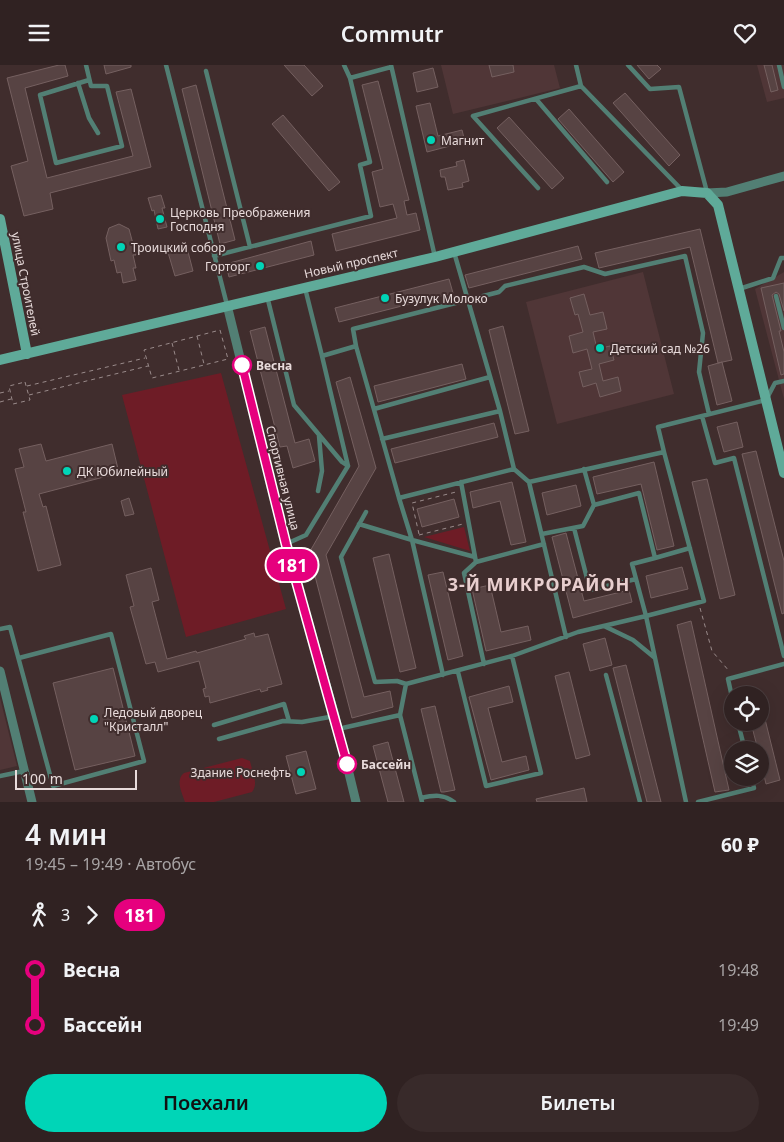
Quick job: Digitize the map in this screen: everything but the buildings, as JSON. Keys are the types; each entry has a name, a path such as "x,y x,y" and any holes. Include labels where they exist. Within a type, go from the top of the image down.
{"street":[{"path":"707,193 727,191 784,176"},
{"name":"Новый проспект","path":"0,360 435,257 682,191 707,193"},
{"path":"707,193 718,205 784,473"},
{"name":"улица Строителей","path":"0,219 27,354"},
{"name":"Спортивная улица","path":"227,305 286,544 335,716 356,802"},
{"path":"0,671 32,802"}],"lane":[{"path":"86,65 91,85 106,86 122,146 56,163 40,95 89,80"},
{"path":"166,65 227,305"},
{"path":"214,256 371,216 360,165 370,162 350,78 344,65"},
{"path":"576,65 581,86 682,191"},
{"path":"628,65 650,89 679,87 707,193"},
{"path":"779,65 784,87"},
{"path":"350,78 391,66 435,257"},
{"path":"206,71 250,247"},
{"path":"78,83 89,118 98,133"},
{"path":"538,188 473,116 581,86"},
{"path":"536,99 607,183"},
{"path":"454,252 500,411 514,469 529,482 566,637"},
{"path":"443,675 412,540 356,347 353,329 498,292 506,286 584,267 605,274 685,256 702,333 699,373 709,414"},
{"path":"739,289 773,278 781,258 784,258"},
{"path":"286,544 306,535 348,466 305,287"},
{"path":"266,296 294,405 318,435 342,462 348,466"},
{"path":"776,296 784,328"},
{"path":"322,356 356,347"},
{"path":"374,409 490,377"},
{"path":"366,512 341,557 375,683 397,681 406,684 443,675 512,656 604,626 698,603 704,601 658,427 766,400 775,383 784,381"},
{"path":"382,439 500,411"},
{"path":"702,416 715,463 734,458 784,656"},
{"path":"318,435 322,471 318,491"},
{"path":"529,482 664,451"},
{"path":"399,498 514,469"},
{"path":"542,534 583,526 594,505 584,469"},
{"path":"461,482 476,559"},
{"path":"594,505 639,493 655,558"},
{"path":"359,524 476,559 544,544"},
{"path":"574,528 590,590 636,579"},
{"path":"686,802 646,616 632,564 690,548"},
{"path":"476,559 464,573 484,664"},
{"path":"604,626 633,640 655,658"},
{"path":"0,629 10,627 53,786 144,761 110,634 19,658"},
{"path":"458,671 486,786 541,773 512,656"},
{"path":"730,686 728,679 784,664"},
{"path":"606,675 640,802"},
{"path":"406,684 400,715 422,800 434,795 448,797 454,802"},
{"path":"214,725 284,704 289,721"},
{"path":"338,729 400,715"},
{"path":"218,739 283,721 302,722 335,716"},
{"path":"0,776 24,771"},
{"path":"698,802 754,788 753,786"}],"path":[{"path":"220,330 228,359 152,378 144,350 172,343 220,330"},
{"path":"197,336 204,365"},
{"path":"172,343 179,371"},
{"path":"27,387 146,358"},
{"path":"29,395 148,366"},
{"path":"26,382 27,387 30,400 13,404 9,386 26,382"},
{"path":"0,393 10,391"},
{"path":"0,402 12,399"},
{"path":"421,542 412,503 456,492"},
{"path":"419,535 465,523"},
{"path":"698,603 712,651 734,677"}],"shaded area":[{"path":"441,65 554,65 560,88 453,114"},
{"path":"757,65 784,65 784,98 767,102"},
{"name":"Детский сад №26","path":"643,272 674,394 557,424 526,302"},
{"path":"784,272 784,399 755,289"},
{"path":"221,373 286,609 186,637 122,395"},
{"path":"464,527 470,551 424,537"},
{"path":"0,698 17,766 0,770"},
{"path":"242,758 250,761 255,781 252,792 214,802 185,802 180,783 181,776 184,773"}],"bus line":[{"name":"181","path":"242,365 286,544 347,764"}],"place":[{"name":"Магнит","path":"431,140"},
{"name":"Церковь Преображения Господня","path":"160,219"},
{"name":"Троицкий собор","path":"121,247"},
{"name":"Горторг","path":"260,266"},
{"name":"Бузулук Молоко","path":"385,298"},
{"name":"Детский сад №26","path":"600,348"},
{"name":"Весна","path":"242,365"},
{"name":"ДК Юбилейный","path":"67,471"},
{"name":"Ледовый дворец \"Кристалл\"","path":"94,719"},
{"name":"Бассейн","path":"347,764"},
{"name":"Здание Роснефть","path":"301,772"}],"district":[{"name":"3-Й МИКРОРАЙОН","path":"539,584"}]}
